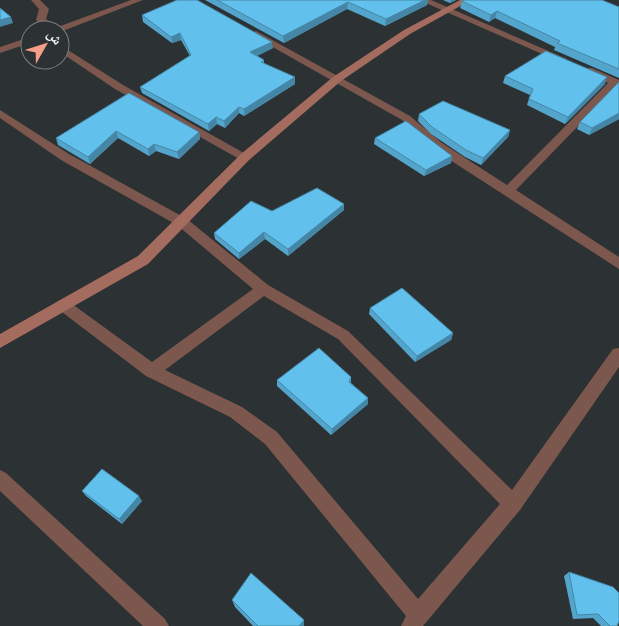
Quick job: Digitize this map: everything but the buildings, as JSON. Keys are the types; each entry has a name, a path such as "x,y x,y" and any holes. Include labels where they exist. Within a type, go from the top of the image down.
{"street":[{"path":"36,0 44,9 41,20"},
{"path":"70,25 139,0"},
{"path":"423,0 617,83 507,192"},
{"path":"0,342 143,260 245,157 337,79 406,32 467,0"},
{"path":"245,28 406,118 426,137 507,192 543,212 619,264"},
{"path":"0,50 20,43"},
{"path":"70,55 119,88 245,157"},
{"path":"0,113 65,157 182,222 263,289 343,335 513,504"},
{"path":"152,371 263,289"},
{"path":"63,305 152,371 236,412 272,438 415,620 513,504 617,361"},
{"path":"0,478 158,626"}]}
